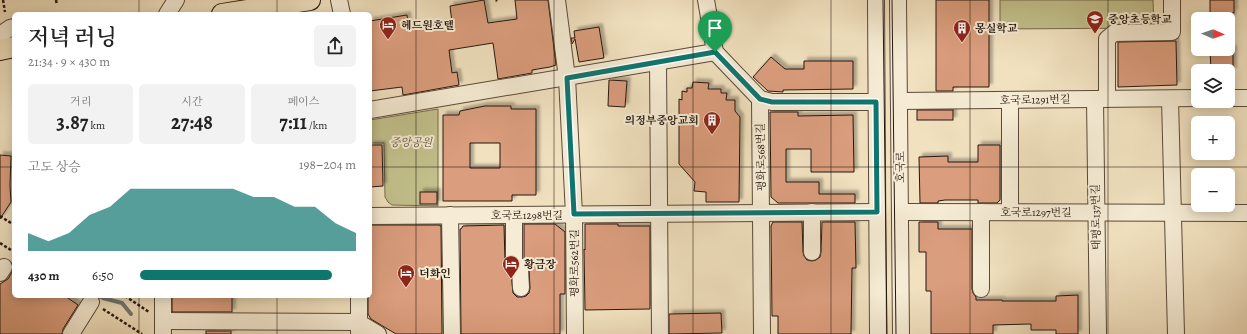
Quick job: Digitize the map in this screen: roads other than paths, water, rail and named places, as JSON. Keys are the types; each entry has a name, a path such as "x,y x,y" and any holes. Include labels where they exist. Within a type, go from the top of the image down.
{"main road":[{"path":"235,12 310,0"},
{"path":"0,50 12,47"}],"street":[{"path":"168,12 176,0"},
{"path":"339,0 342,12"},
{"name":"평화로562번길","path":"557,0 567,78 574,214 575,334"},
{"path":"706,0 715,52 760,99 772,102 876,102"},
{"path":"876,0 878,334"},
{"name":"호국로","path":"898,0 901,334"},
{"name":"태평로137번길","path":"1098,334 1096,213 1101,99 1107,39 1114,33 1172,32 1172,0"},
{"path":"0,35 12,28"},
{"path":"372,110 715,52"},
{"path":"658,62 660,334"},
{"name":"호국로1291번길","path":"900,101 1191,98"},
{"path":"1235,98 1247,98"},
{"name":"평화로568번길","path":"760,99 762,334"},
{"path":"1170,99 1176,334"},
{"path":"1010,100 1010,212"},
{"path":"812,212 812,252"},
{"name":"호국로1298번길","path":"372,216 877,212"},
{"name":"호국로1297번길","path":"900,212 1247,213"},
{"path":"981,289 982,212"},
{"path":"450,215 452,334"},
{"path":"514,215 514,261 520,269 521,288"},
{"path":"163,298 163,328 359,328 378,334"},
{"path":"359,298 359,328"},
{"path":"71,334 91,302"}],"waterway":[{"path":"103,298 122,303 131,314"}],"tram line":[{"path":"883,0 887,334"},
{"path":"892,0 896,334"}],"place":[{"name":"중앙초등학교","path":"1095,34"},
{"name":"헤드원호텔","path":"388,40"},
{"name":"몽실학교","path":"962,43"},
{"name":"의정부중앙교회","path":"712,135"},
{"name":"황금장","path":"511,279"},
{"name":"더화인","path":"406,288"}],"park label":[{"name":"중앙공원","path":"411,142"}]}
